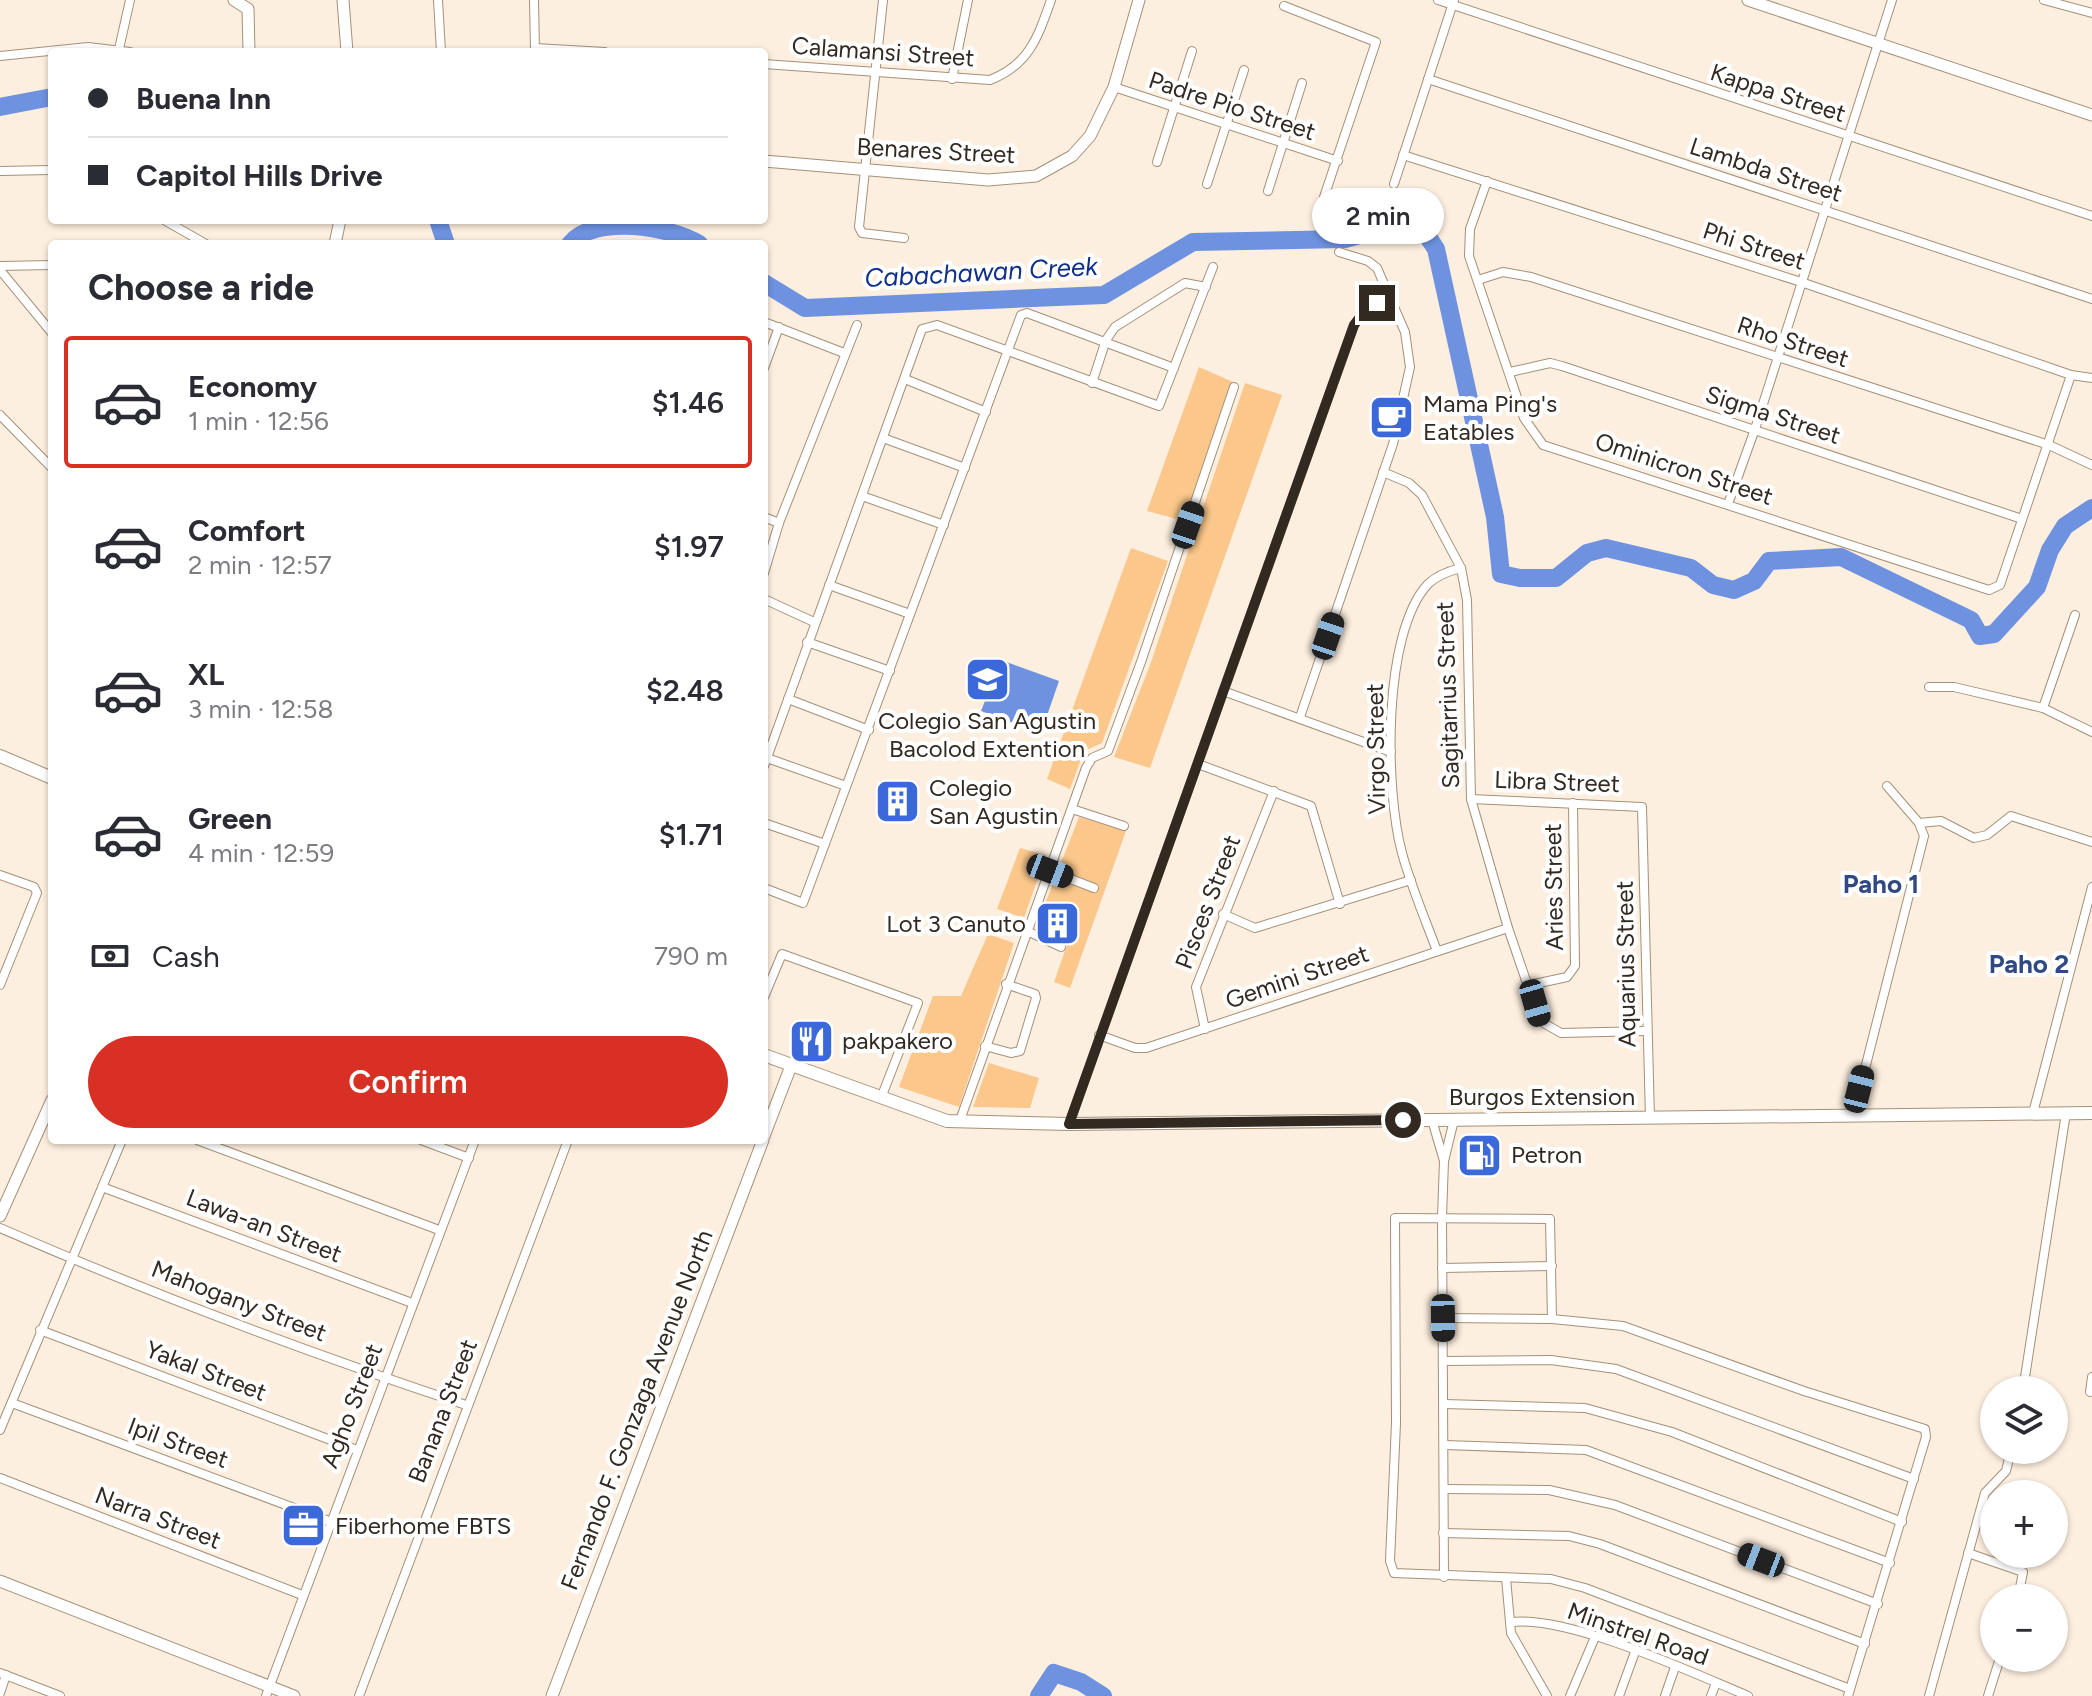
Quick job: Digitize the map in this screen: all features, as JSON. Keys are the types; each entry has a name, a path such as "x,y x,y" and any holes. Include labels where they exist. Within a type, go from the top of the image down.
{"main road":[{"path":"0,756 48,776"},
{"name":"Burgos Extension","path":"768,1057 880,1099 959,1123 2092,1113"}],"street":[{"path":"119,48 130,0"},
{"path":"234,0 248,4 249,48"},
{"path":"343,0 347,48"},
{"path":"438,0 441,48"},
{"path":"534,0 535,48"},
{"path":"883,0 859,231 904,238"},
{"path":"952,79 968,0"},
{"name":"Calamansi Street","path":"768,64 990,80 1017,67 1028,55 1051,0"},
{"name":"Benares Street","path":"768,161 988,180 1036,176 1072,156 1090,136 1114,87 1139,0"},
{"name":"Kappa Street","path":"1438,0 2092,216"},
{"path":"1748,0 2092,115"},
{"path":"1728,504 1755,429 1892,0"},
{"path":"2044,0 2092,13"},
{"path":"1394,184 1454,3"},
{"path":"1284,6 1376,42 1324,197"},
{"path":"78,48 104,48"},
{"path":"0,56 48,51"},
{"path":"1157,162 1192,51"},
{"path":"1207,184 1244,70"},
{"name":"Lambda Street","path":"1428,79 2092,299"},
{"path":"1268,191 1302,83"},
{"name":"Padre Pio Street","path":"1114,87 1338,161"},
{"name":"Phi Street","path":"1403,155 1801,282 2071,375 2092,378"},
{"path":"0,171 48,170"},
{"name":"Ominicron Street","path":"1487,181 1468,242 1524,418 1543,445 1989,590 2000,585 2022,519"},
{"path":"171,224 199,240"},
{"path":"1300,717 1383,472 1409,384 1405,332 1374,264 1339,252"},
{"path":"0,268 48,265"},
{"path":"768,756 922,329 937,325 1159,406 1213,267"},
{"path":"0,268 48,328"},
{"name":"Rho Street","path":"1478,280 1503,272 1531,277 2049,445 2092,465"},
{"path":"1092,383 1106,340 1127,317 1185,283 1206,287"},
{"path":"1069,1124 1354,325 1364,312 1390,295"},
{"path":"768,890 803,903 1023,313 1106,340 1174,368"},
{"path":"768,323 844,353"},
{"path":"768,560 779,523 857,325"},
{"path":"768,357 779,327"},
{"name":"Sigma Street","path":"1510,372 1550,363 1562,366 2022,519"},
{"path":"2022,519 2071,375"},
{"path":"905,379 986,412"},
{"path":"959,1123 1006,984 1090,760 1108,751 1234,387"},
{"path":"0,415 48,464"},
{"path":"883,438 965,468"},
{"name":"Sagitarrius Street","path":"1383,472 1416,487 1461,568 1467,600 1471,799 1508,928 1540,1021 1552,1029 1575,1033 1647,1031"},
{"path":"862,496 944,525"},
{"path":"768,519 779,523"},
{"name":"Virgo Street","path":"1437,951 1401,852 1391,752 1395,657 1426,586 1440,575 1461,568"},
{"path":"829,585 910,614"},
{"path":"768,601 814,622"},
{"path":"2043,708 2075,615"},
{"path":"807,642 890,671"},
{"path":"1929,687 1954,687 2043,708 2092,732"},
{"path":"1223,691 1391,752"},
{"path":"788,699 869,730"},
{"path":"768,763 846,786"},
{"path":"1198,764 1311,806 1340,904"},
{"path":"1853,1116 1923,845 1919,823 1887,786"},
{"name":"Pisces Street","path":"1205,1029 1196,987 1274,791"},
{"name":"Libra Street","path":"1471,799 1642,807"},
{"name":"Aries Street","path":"1530,985 1567,977 1575,966 1573,803"},
{"name":"Aquarius Street","path":"1642,807 1650,1119"},
{"path":"1072,809 1124,826"},
{"path":"1919,823 1941,821 1974,838 1987,835 2011,816 2092,842"},
{"path":"768,824 825,844"},
{"path":"1050,871 1094,888"},
{"path":"0,875 34,887 37,893 0,985"},
{"path":"1223,914 1255,928 1411,880"},
{"path":"2033,1113 2092,887"},
{"name":"Gemini Street","path":"1099,1035 1135,1048 1146,1048 1508,928"},
{"path":"1027,931 1061,947"},
{"path":"768,987 782,954 918,1003 880,1099"},
{"path":"985,1046 1011,1053 1020,1051 1036,998 1035,994 1006,984"},
{"name":"Fernando F. Gonzaga Avenue North","path":"768,1125 791,1066"},
{"path":"0,1216 48,1109"},
{"path":"2025,1376 2066,1113"},
{"path":"1432,1120 1444,1161"},
{"path":"1444,1577 1442,1217 1444,1161 1454,1120"},
{"path":"0,1430 120,1144"},
{"path":"208,1144 439,1230"},
{"path":"432,1144 469,1158"},
{"name":"Agho Street","path":"268,1691 329,1521 474,1144"},
{"name":"Banana Street","path":"359,1696 566,1144"},
{"name":"Fernando F. Gonzaga Avenue North","path":"552,1696 761,1144"},
{"name":"Lawa-an Street","path":"102,1187 412,1303"},
{"path":"1443,1318 1599,1321 1644,1331 1804,1391 1922,1426 1926,1437 1849,1692 1585,1588 1551,1579 1399,1576 1390,1561 1396,1423 1395,1218 1544,1217 1552,1223 1552,1319"},
{"name":"Mahogany Street","path":"0,1228 70,1259 384,1378 466,1405"},
{"path":"1442,1268 1552,1266"},
{"name":"Yakal Street","path":"40,1330 357,1450"},
{"path":"1444,1361 1551,1360 1616,1369 1914,1479"},
{"path":"2090,1392 2092,1377"},
{"name":"Ipil Street","path":"12,1403 329,1521"},
{"path":"1444,1404 1567,1405 1585,1408 1672,1432 1902,1522"},
{"path":"1445,1445 1586,1450 1890,1563"},
{"path":"1929,1696 1985,1493 2006,1471 2008,1464"},
{"name":"Narra Street","path":"0,1478 302,1595"},
{"path":"1444,1489 1549,1490 1615,1505 1878,1604"},
{"path":"1443,1533 1546,1534 1579,1538 1865,1644"},
{"path":"1968,1553 2023,1572 2021,1584"},
{"path":"1506,1578 1511,1633 1547,1696"},
{"path":"0,1581 268,1691 294,1696"},
{"name":"Minstrel Road","path":"1512,1622 1529,1620 1595,1637 1748,1696"},
{"path":"1570,1696 1595,1637"},
{"path":"1619,1696 1635,1652"},
{"path":"1665,1696 1675,1667"},
{"path":"1988,1696 1996,1672"},
{"path":"0,1693 3,1674 60,1696"},
{"path":"1711,1696 1716,1683"}],"shaded area":[{"path":"1199,367 1233,382 1184,521 1147,511"},
{"path":"1245,383 1282,395 1150,768 1114,757 1150,665"},
{"path":"1131,548 1168,561 1102,743 1084,751 1070,789 1047,779"},
{"path":"1079,817 1126,831 1070,988 1054,982 1078,914 1045,904"},
{"path":"1020,848 1046,855 1024,918 997,909"},
{"path":"988,934 1014,943 959,1107 899,1087 933,996 961,996"},
{"path":"989,1063 1039,1078 1030,1108 973,1107"}],"water":[{"path":"1001,660 1059,681 1041,733 981,711"}],"waterway":[{"name":"Cabachawan Creek","path":"0,107 48,98"},
{"name":"Cabachawan Creek","path":"768,285 805,308 1104,295 1193,242 1345,239 1407,222 1426,234 1436,249 1495,517 1501,574 1520,578 1556,578 1587,553 1606,548 1691,568 1713,585 1734,590 1754,581 1769,561 1841,557 1971,620 1980,636 1994,634 2037,587 2050,550 2065,526 2092,508"},
{"name":"Cabachawan Creek","path":"439,224 445,240"},
{"name":"Cabachawan Creek","path":"575,240 596,229 614,226 652,228 690,240"},
{"path":"1039,1696 1054,1673 1081,1682 1103,1696"}],"place":[{"name":"Mama Ping's Eatables","path":"1392,418"},
{"name":"Colegio San Agustin Bacolod Extention","path":"987,679"},
{"name":"Colegio San Agustin","path":"898,802"},
{"name":"Lot 3 Canuto","path":"1057,924"},
{"name":"pakpakero","path":"811,1041"},
{"name":"Petron","path":"1480,1155"},
{"name":"Fiberhome FBTS","path":"304,1526"}],"district":[{"name":"Paho 1","path":"1881,884"},
{"name":"Paho 2","path":"2029,964"}],"route":[{"path":"1377,303 1364,312 1354,325 1069,1124 1403,1120"}]}
